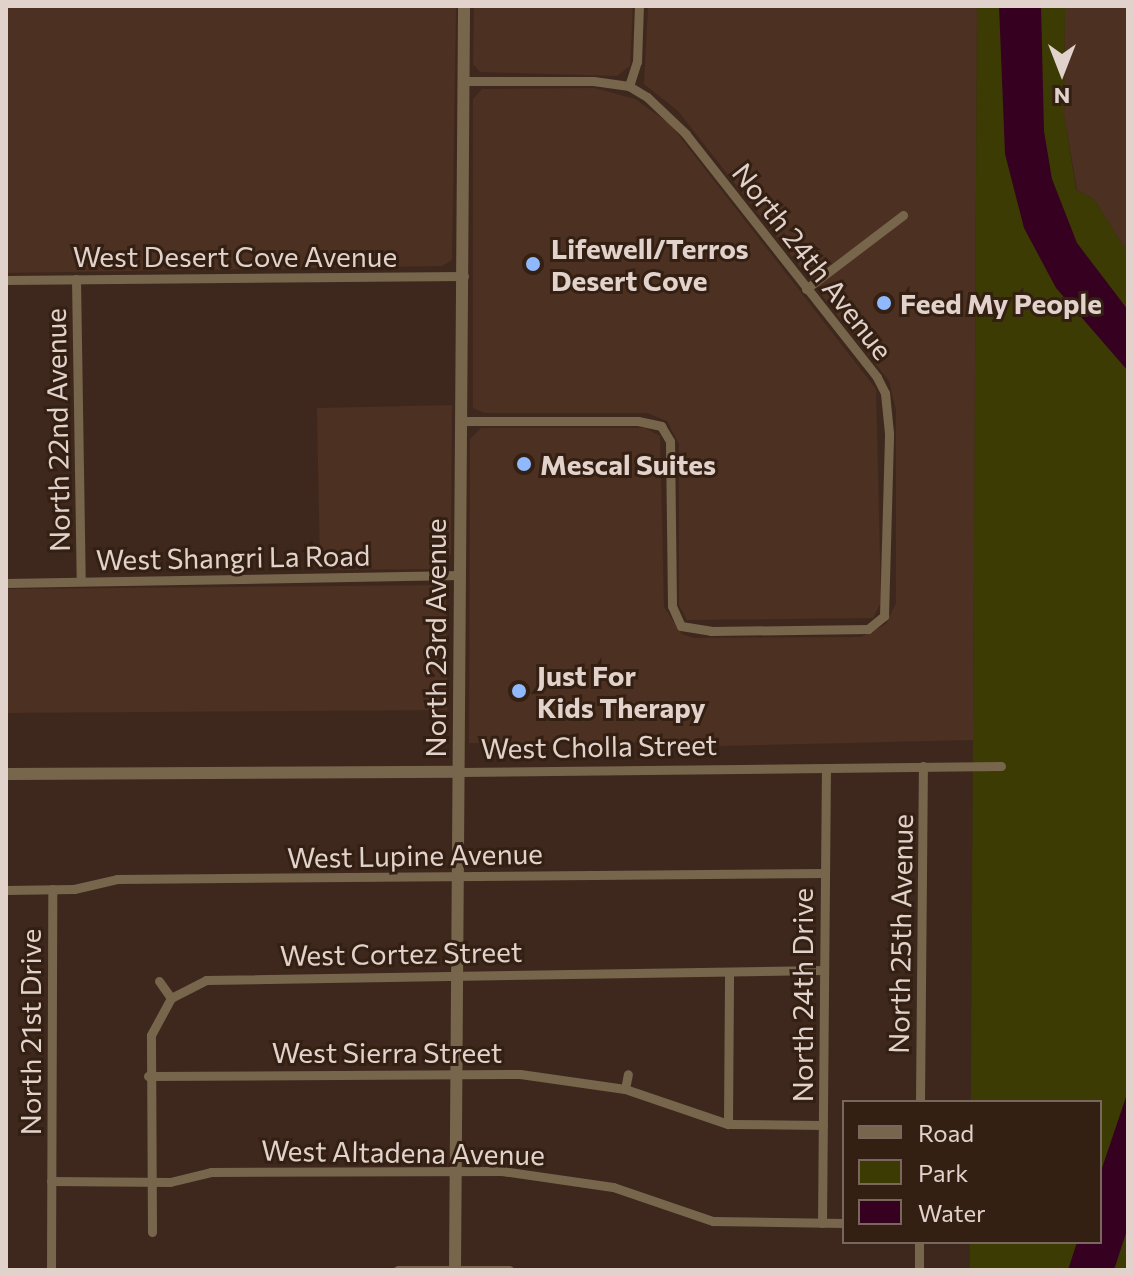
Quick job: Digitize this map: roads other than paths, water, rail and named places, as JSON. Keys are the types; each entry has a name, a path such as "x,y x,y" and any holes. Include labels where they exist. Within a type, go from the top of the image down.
{"street":[{"name":"North 23rd Avenue","path":"455,1270 464,6"},
{"path":"464,81 593,81 629,86 639,49 639,6"},
{"name":"North 24th Avenue","path":"461,421 638,421 661,426 670,441 672,606 681,626 711,631 878,625 887,605 885,393 686,134 665,111 629,86"},
{"path":"806,289 903,215"},
{"name":"West Desert Cove Avenue","path":"6,280 464,276"},
{"name":"North 22nd Avenue","path":"76,279 81,581"},
{"name":"West Shangri La Road","path":"6,583 460,575"},
{"name":"North 25th Avenue","path":"920,1100 923,766"},
{"name":"West Cholla Street","path":"6,774 1001,766"},
{"name":"North 24th Drive","path":"822,1223 826,768"},
{"name":"West Lupine Avenue","path":"6,890 52,889 117,879 825,873"},
{"name":"North 21st Drive","path":"51,1270 52,889"},
{"name":"West Cortez Street","path":"171,998 225,976 824,970"},
{"path":"728,1124 729,972"},
{"path":"152,1232 148,1182 151,1035 171,998 159,981"},
{"name":"West Sierra Street","path":"148,1076 457,1073 551,1076 625,1089 728,1124 823,1125"},
{"path":"625,1089 628,1074"},
{"name":"West Altadena Avenue","path":"51,1181 148,1182 211,1172 456,1170 564,1176 731,1224 842,1223"},
{"path":"919,1244 919,1270"},
{"path":"398,1270 509,1270"}],"water":[{"path":"999,6 1041,6 1044,131 1052,179 1077,243 1128,310 1128,371 1056,288 1024,228 1005,154"},
{"path":"1128,1091 1128,1227 1114,1270 1068,1270 1076,1244 1102,1244 1102,1168"}],"place":[{"name":"Lifewell/Terros Desert Cove","path":"533,264"},
{"name":"Feed My People","path":"884,303"},
{"name":"Mescal Suites","path":"524,464"},
{"name":"Just For Kids Therapy","path":"519,691"}]}
